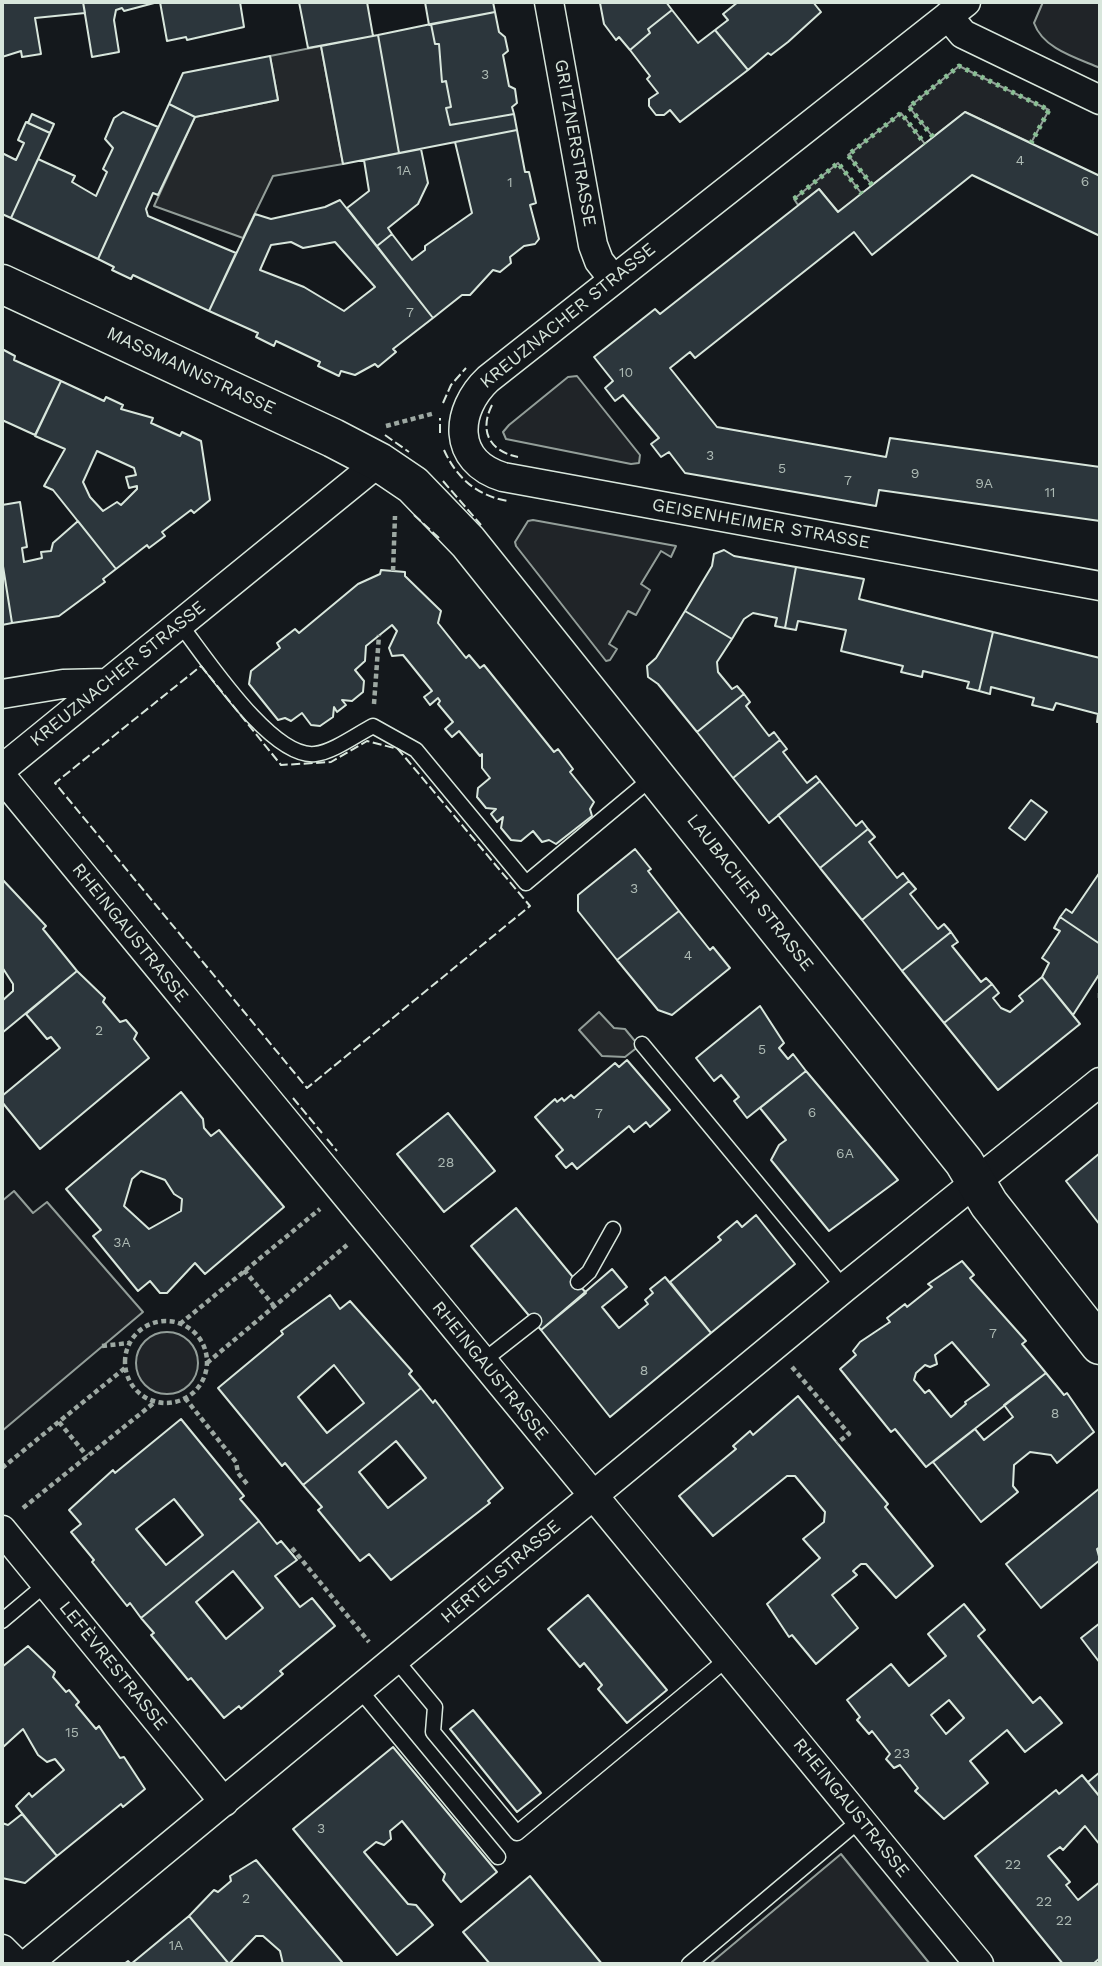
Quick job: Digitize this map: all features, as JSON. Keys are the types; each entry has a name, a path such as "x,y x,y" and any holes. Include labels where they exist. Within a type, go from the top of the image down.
{"street":[{"name":"GRITZNERSTRASSE","path":"549,2 593,245 599,261 613,279"},
{"name":"KREUZNACHER STRASSE","path":"464,414 474,392 488,379 957,9"},
{"path":"957,9 963,34 1100,100"},
{"name":"MASSMANNSTRASSE","path":"2,284 379,461"},
{"name":"GEISENHEIMER STRASSE","path":"464,414 463,432 473,457 486,470 503,477 1100,586"},
{"name":"KREUZNACHER STRASSE","path":"2,769 379,461"},
{"name":"LAUBACHER STRASSE","path":"379,461 413,485 446,517 656,775 964,1162 989,1204 1100,1345"},
{"path":"2,694 63,684 107,683"},
{"name":"RHEINGAUSTRASSE","path":"2,777 979,1964"},
{"name":"HERTELSTRASSE","path":"27,1964 844,1288 1100,1082"},
{"name":"LEFÈVRESTRASSE","path":"10,1521 46,1584 224,1802"},
{"path":"2,1949 17,1964"}],"lane":[{"path":"179,624 256,719 279,742 299,753 317,754 373,726 416,750 526,883 656,775"},
{"path":"642,1044 844,1288"},
{"path":"578,1282 589,1272 613,1229"},
{"path":"484,1361 534,1321"},
{"path":"2,1621 46,1584"},
{"path":"396,1660 435,1707 433,1732 517,1833 727,1659"},
{"path":"359,1689 498,1857"},
{"path":"689,1964 860,1820"}],"path":[{"path":"379,461 371,430 444,411 464,414"},
{"path":"393,570 394,516"},
{"path":"373,726 379,635"},
{"path":"1100,993 1100,999"},
{"path":"180,1324 322,1207"},
{"path":"206,1363 351,1242"},
{"path":"244,1270 274,1306"},
{"path":"168,1321 180,1324 200,1339 206,1363 201,1383 185,1398 176,1402 155,1401 135,1389 125,1368 129,1343 145,1326 168,1321"},
{"path":"102,1346 129,1343"},
{"path":"792,1366 849,1434 837,1443"},
{"path":"2,1468 125,1368"},
{"path":"185,1398 236,1462 238,1473 248,1485"},
{"path":"10,1521 155,1401"},
{"path":"59,1422 87,1456"},
{"path":"292,1548 370,1644"}],"shaded area":[{"path":"1043,2 1100,2 1100,68 1062,52 1038,32 1034,23"},
{"path":"321,46 343,164 273,176 243,238 154,206 195,117 278,100 270,56"},
{"path":"959,66 1049,110 1031,143 965,112 933,137 909,107"},
{"path":"901,113 925,144 872,185 848,155"},
{"path":"838,163 862,194 838,212 819,189 798,205 794,199"},
{"path":"577,376 640,455 639,463 631,464 506,439 503,432 509,425 568,377"},
{"path":"528,521 676,546 671,557 661,551 641,584 650,590 636,615 628,611 609,644 617,649 610,660 606,661 516,546 515,542"},
{"path":"599,1012 614,1028 625,1029 639,1046 625,1057 602,1056 579,1030"},
{"path":"14,1191 33,1213 47,1202 143,1312 2,1431 2,1201"},
{"path":"167,1332 179,1334 189,1341 196,1351 196,1375 189,1385 179,1392 167,1394 155,1392 145,1385 138,1375 136,1363 138,1351 145,1341 155,1334"},
{"path":"841,1854 930,1964 713,1964 712,1962"}],"building":[{"path":"2,2 83,2 85,13 35,18 41,54 22,57 21,51 2,57"},
{"path":"83,2 158,2 124,11 122,8 116,10 114,20 119,52 92,57"},
{"path":"160,2 240,2 244,27 187,40 186,37 167,41"},
{"path":"299,2 367,2 373,36 308,48"},
{"path":"425,2 493,2 495,12 429,25"},
{"path":"666,2 672,10 648,29 650,33 630,50 619,37 616,40 604,24 600,3"},
{"path":"738,2 813,2 821,12 788,42 771,55 768,53 748,70 715,30 728,20 723,14"},
{"path":"672,10 698,43 715,30 748,70 680,122 670,110 664,115 656,115 649,106 649,99 658,93 647,79 650,76 630,50 650,33 648,29"},
{"path":"495,12 499,32 505,37 508,51 503,55 509,86 515,89 517,103 512,107 514,114 450,125 446,108 451,107 446,81 442,82 439,44 435,44 431,24"},
{"path":"431,24 435,44 439,44 442,82 446,81 451,107 446,108 450,125 514,114 517,130 399,153 378,35"},
{"path":"378,35 399,153 343,164 321,46"},
{"path":"270,56 278,100 195,117 169,104 183,73"},
{"path":"169,104 195,117 158,195 153,193 146,209 148,216 236,253 209,311 133,275 131,279 112,270 114,267 98,259"},
{"path":"123,112 158,127 98,259 11,218 38,159 75,176 72,182 96,196 107,172 103,169 113,148 105,139 114,118"},
{"path":"965,112 1100,176 1100,236 972,175 872,255 854,232 695,358 690,352 670,368 717,427 886,457 890,438 1100,467 1100,521 879,490 876,506 685,473 669,452 661,457 651,444 659,438 623,395 615,401 605,388 613,381 594,357 655,309 660,314 819,189 838,212"},
{"path":"32,114 54,124 50,133 28,123"},
{"path":"26,122 50,133 11,218 2,214 2,153 16,160 24,143 18,140"},
{"path":"517,130 525,172 529,172 536,203 530,205 539,239 535,244 524,246 510,257 511,263 500,272 493,270 470,295 462,295 433,318 377,246 392,234 412,260 425,250 425,246 472,213 455,142"},
{"path":"421,149 428,183 418,204 388,228 392,234 377,246 347,208 369,191 364,160"},
{"path":"340,200 433,318 393,349 396,352 378,367 375,364 355,375 341,371 339,376 318,366 320,362 276,341 274,346 256,337 258,333 209,311 255,214 271,219 325,207","holes":["291,242 303,248 335,242 375,287 344,311 304,287 260,270 271,245"]},
{"path":"2,349 15,356 14,360 61,381 35,435 2,420"},
{"path":"61,381 104,401 106,397 123,405 121,409 153,418 151,423 180,436 182,432 201,441 210,500 194,513 191,510 162,532 165,536 149,548 147,545 116,569 53,490 44,486 65,449 35,436","holes":["97,451 134,468 136,475 126,477 129,488 137,486 137,489 121,505 117,502 103,511 90,497 83,482"]},
{"path":"20,502 27,547 22,548 24,562 42,558 41,552 51,551 53,543 78,521 116,569 103,579 105,582 59,616 12,623 2,560 2,505"},
{"path":"724,550 734,556 796,567 785,628 775,626 777,618 753,613 744,619 732,639 685,611 712,566 714,554"},
{"path":"2,560 12,623 2,625"},
{"path":"796,567 864,579 859,599 993,632 979,691 967,688 969,682 923,671 922,677 901,672 903,666 841,651 846,630 798,621 796,630 785,628"},
{"path":"381,570 405,572 405,576 441,611 438,623 466,658 469,655 480,668 484,665 554,752 558,749 573,769 570,772 594,802 590,809 592,816 556,844 549,840 542,842 533,831 521,841 511,840 501,828 503,817 497,822 491,814 496,809 486,808 477,797 478,788 490,778 482,768 482,754 480,756 459,731 452,737 445,729 453,722 438,704 438,698 430,705 424,697 432,691 403,655 392,656 389,648 397,631 392,625 366,646 365,661 355,670 364,681 363,692 352,701 342,700 346,705 337,712 334,707 333,717 320,726 311,725 302,713 291,721 285,718 278,720 249,684 251,671 280,648 277,643 295,629 299,633 358,584 380,574"},
{"path":"685,611 732,639 717,662 718,672 732,689 737,686 744,694 697,732 658,684 648,677 647,666 656,658"},
{"path":"993,632 1100,658 1100,722 1097,722 1098,714 1056,703 1053,710 1032,705 1034,698 991,687 990,694 979,691"},
{"path":"744,694 750,702 746,706 769,736 774,732 780,740 733,778 697,732"},
{"path":"780,740 787,749 783,752 807,783 816,776 820,781 769,823 733,778"},
{"path":"820,781 856,826 862,821 868,829 820,868 778,815"},
{"path":"1031,800 1047,812 1025,840 1009,828"},
{"path":"868,829 875,837 869,842 897,878 903,873 909,881 862,920 820,868"},
{"path":"635,849 651,869 648,871 679,911 617,960 578,911 578,895"},
{"path":"1100,872 1100,944 1060,917 1066,909 1072,913"},
{"path":"2,879 46,926 43,929 77,971 2,1033 2,1001 13,991 13,984 2,967"},
{"path":"909,881 916,889 910,894 938,929 944,924 951,932 902,971 862,920"},
{"path":"679,911 710,950 713,947 730,968 672,1015 658,1010 617,960"},
{"path":"1060,917 1100,944 1100,973 1073,1015 1042,977 1049,963 1042,958 1060,931 1054,928"},
{"path":"951,932 958,942 952,946 981,982 986,978 992,984 944,1023 902,971"},
{"path":"77,971 105,998 103,1002 120,1022 126,1020 137,1033 134,1039 149,1058 40,1149 2,1102 2,1096 60,1048 51,1037 47,1039 26,1014"},
{"path":"1042,977 1080,1024 998,1090 944,1023 992,984 999,993 993,998 1001,1008 1010,1012 1023,1001 1019,996"},
{"path":"760,1006 784,1043 779,1048 788,1059 793,1054 806,1071 747,1118 734,1101 739,1097 721,1075 714,1081 696,1058"},
{"path":"627,1060 670,1110 650,1127 646,1122 634,1132 629,1126 577,1169 572,1163 566,1168 556,1156 563,1150 535,1117 555,1099 557,1102 562,1098 564,1101 571,1095 574,1098 615,1063 619,1067"},
{"path":"806,1071 898,1180 829,1231 771,1160 779,1145 786,1140 760,1108"},
{"path":"181,1092 203,1119 204,1128 211,1136 219,1130 284,1207 205,1274 195,1263 167,1293 160,1293 150,1281 138,1291 93,1236 101,1230 66,1189","holes":["141,1171 165,1180 174,1194 182,1199 181,1211 149,1229 124,1206 132,1179"]},
{"path":"448,1113 495,1171 444,1212 397,1154"},
{"path":"1100,1153 1100,1225 1066,1181"},
{"path":"516,1208 586,1293 541,1330 471,1246"},
{"path":"756,1215 795,1264 711,1333 670,1282 721,1240 718,1237 737,1221 742,1227"},
{"path":"962,1261 974,1275 970,1278 1026,1341 1022,1344 1046,1373 926,1467 895,1429 891,1432 840,1369 856,1355 853,1351 860,1342 890,1322 887,1318 905,1304 907,1307 932,1287 928,1284","holes":["952,1342 989,1385 965,1402 951,1417 929,1390 925,1393 914,1380 916,1373 925,1365 930,1367 937,1364 935,1355"]},
{"path":"612,1269 627,1287 602,1307 619,1328 648,1304 645,1300 653,1293 650,1289 665,1277 711,1333 610,1417 541,1330"},
{"path":"330,1295 340,1309 350,1301 412,1371 409,1374 421,1388 303,1485 285,1463 282,1466 218,1388 283,1334 281,1331","holes":["334,1365 364,1403 327,1433 298,1397"]},
{"path":"1046,1373 1064,1395 1067,1393 1094,1432 1057,1463 1051,1455 1030,1452 1014,1465 1013,1486 1018,1492 981,1522 933,1462 975,1429 984,1440 1013,1417 1004,1405"},
{"path":"421,1388 433,1403 435,1400 503,1488 488,1501 490,1503 391,1580 369,1554 360,1561 318,1510 322,1507 303,1485","holes":["396,1441 426,1478 388,1508 359,1472"]},
{"path":"798,1396 888,1504 885,1507 933,1566 896,1598 866,1564 861,1564 853,1571 857,1575 832,1595 858,1628 816,1664 792,1635 789,1637 767,1604 820,1558 803,1539 824,1522 825,1512 795,1476 787,1476 713,1536 679,1496 736,1449 733,1446 750,1431 753,1435"},
{"path":"181,1419 244,1496 240,1499 259,1521 141,1618 130,1603 127,1606 71,1532 81,1524 69,1510 113,1470 115,1473","holes":["174,1499 203,1535 166,1565 136,1529"]},
{"path":"1100,1488 1100,1547 1097,1549 1100,1560 1041,1608 1006,1564"},
{"path":"259,1521 277,1544 281,1541 297,1560 275,1576 300,1607 312,1598 335,1626 280,1671 283,1674 241,1709 239,1706 224,1718 191,1678 188,1680 151,1635 154,1633 141,1618","holes":["233,1571 263,1608 226,1639 196,1602"]},
{"path":"588,1595 667,1690 627,1723 598,1689 602,1685 584,1663 580,1667 548,1629"},
{"path":"964,1604 985,1630 978,1636 1033,1703 1040,1697 1062,1723 1025,1752 1007,1730 970,1761 988,1783 944,1819 915,1791 918,1788 900,1765 894,1768 886,1759 890,1754 872,1731 869,1734 857,1720 860,1717 847,1700 891,1664 909,1686 946,1656 928,1634","holes":["949,1700 964,1718 946,1734 931,1715"]},
{"path":"1100,1623 1100,1663 1081,1638"},
{"path":"28,1646 55,1672 53,1677 79,1702 76,1705 96,1729 99,1726 145,1789 123,1807 121,1804 57,1856 16,1806 29,1793 32,1797 64,1770 55,1759 47,1762 38,1755 23,1729 2,1748 2,1667"},
{"path":"473,1710 541,1793 517,1812 450,1729"},
{"path":"393,1747 497,1872 461,1902 443,1880 445,1874 402,1821 390,1831 391,1839 384,1845 376,1842 364,1852 408,1904 416,1905 433,1925 397,1955 293,1829"},
{"path":"1100,1772 1100,1797 1088,1782"},
{"path":"1082,1775 1100,1797 1100,1845 1085,1826 1063,1850 1060,1847 1048,1856 1070,1882 1066,1885 1078,1900 1100,1882 1100,1958 1093,1964 1063,1964 975,1856 1056,1790 1059,1794"},
{"path":"22,1814 57,1856 25,1883 2,1878 2,1823 8,1825"},
{"path":"256,1860 342,1962 340,1964 283,1964 280,1951 263,1936 256,1936 229,1964 189,1916 214,1890 218,1892 231,1881 230,1876"},
{"path":"530,1876 602,1964 490,1964 463,1932"},
{"path":"189,1916 229,1964 131,1964"}],"hedge":[{"path":"933,137 909,107 959,66 1049,110 1031,143"},
{"path":"872,185 848,155 901,113 925,144"},
{"path":"794,199 838,163 862,194"}],"fence":[{"path":"443,403 451,385 466,368"},
{"path":"492,405 486,423 489,438 500,450 518,457"},
{"path":"440,418 440,433"},
{"path":"385,435 409,452"},
{"path":"444,450 462,478 487,495 508,501"},
{"path":"443,481 481,525"},
{"path":"414,515 439,538"},
{"path":"201,666 281,765 331,762 367,741 398,749 530,906 307,1088 55,783 201,666"},
{"path":"293,1098 322,1133"},
{"path":"327,1139 337,1151"}]}
